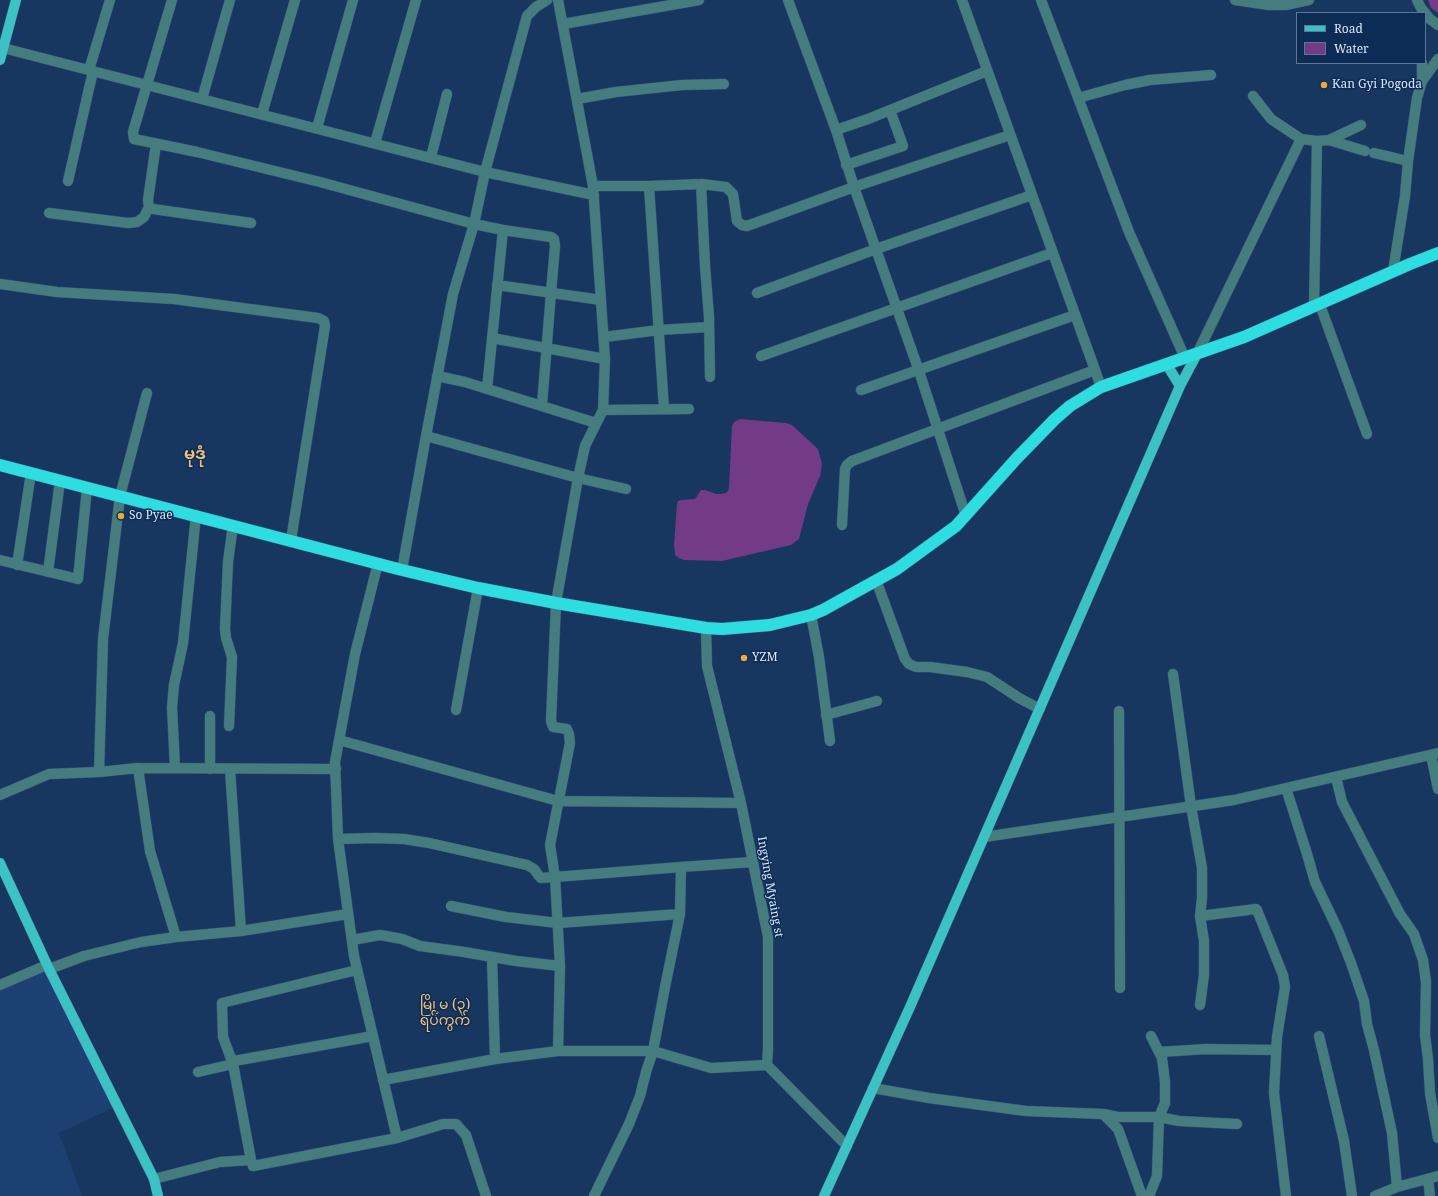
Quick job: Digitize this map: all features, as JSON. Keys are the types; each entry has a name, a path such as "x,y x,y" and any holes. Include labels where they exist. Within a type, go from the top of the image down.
{"highway":[{"path":"0,468 60,480 402,570 478,588 556,603 706,628 722,629 779,624 823,610 897,569 956,526 1017,458 1055,419 1070,406 1101,387 1116,380 1167,365 1244,337 1438,253"}],"main road":[{"path":"0,60 16,0"},
{"path":"824,1196 1040,709 1180,386 1197,354"},
{"path":"1167,365 1180,386"},
{"path":"0,863 48,967 154,1179 158,1196"}],"street":[{"path":"68,181 91,71 110,0"},
{"path":"172,0 133,132 134,139 313,180 474,224 551,237 554,239 555,246 542,405"},
{"path":"202,99 230,0"},
{"path":"262,114 294,0"},
{"path":"317,128 353,0"},
{"path":"375,143 416,0"},
{"path":"402,570 453,294 474,224 486,172 527,16 536,7 548,0"},
{"path":"558,0 594,190 605,359 603,410 585,446 556,603 551,721 553,727 567,729 570,743 550,845 555,877 560,966 558,1050"},
{"path":"563,24 651,4 699,0"},
{"path":"788,0 836,130 854,188 919,371 966,516"},
{"path":"962,0 1101,387"},
{"path":"1041,0 1129,232 1185,358"},
{"path":"1235,0 1269,5 1286,5 1309,0"},
{"path":"1417,0 1422,11"},
{"path":"1426,15 1438,25"},
{"path":"3,48 486,172 594,190 701,184 726,187 733,194 737,221 742,225 747,226 1010,135"},
{"path":"1422,81 1438,59"},
{"path":"1393,272 1404,203 1417,98 1422,81 1422,64"},
{"path":"836,130 987,71"},
{"path":"1078,98 1125,85 1150,80 1211,75"},
{"path":"577,99 616,92 682,85 724,84"},
{"path":"430,157 447,94"},
{"path":"1253,96 1271,119 1301,139 1317,141 1329,140 1361,125"},
{"path":"846,164 903,146 890,110"},
{"path":"1197,354 1301,139"},
{"path":"1329,140 1408,161"},
{"path":"1317,141 1317,306 1367,434"},
{"path":"49,213 128,223 137,222 144,217 149,207 148,200 156,144"},
{"path":"701,184 709,327 710,377"},
{"path":"649,186 664,409"},
{"path":"757,294 876,249 1032,195"},
{"path":"149,207 153,209 251,223"},
{"path":"487,389 503,230"},
{"path":"761,356 1052,253"},
{"path":"0,284 57,292 174,299 318,318 324,321 325,326 291,540"},
{"path":"497,285 601,300"},
{"path":"861,390 919,371 1075,315"},
{"path":"604,337 659,330 709,327"},
{"path":"492,338 605,359"},
{"path":"842,524 844,474 847,465 1094,370"},
{"path":"437,376 465,382 596,423"},
{"path":"99,772 103,639 120,496 147,393"},
{"path":"603,410 689,409"},
{"path":"426,436 578,478 626,489"},
{"path":"17,565 31,473"},
{"path":"48,572 60,480"},
{"path":"0,560 78,579 87,488"},
{"path":"176,768 172,707 174,685 183,643 196,515"},
{"path":"229,726 232,657 226,638 225,629 228,562 233,525"},
{"path":"378,563 355,654 335,762 338,839 352,940 396,1138"},
{"path":"876,580 905,659 909,664 916,667 930,667 967,672 987,677 1019,698 1040,709"},
{"path":"456,710 478,588"},
{"path":"811,615 819,657 830,741"},
{"name":"Ingying Myaing st","path":"706,628 707,666 741,803 768,937 767,1065"},
{"path":"1174,674 1191,806 1202,868 1200,916 1204,948 1204,975 1200,1005"},
{"path":"826,715 877,701"},
{"path":"1119,711 1120,988"},
{"path":"210,716 210,769"},
{"path":"339,740 558,801 741,803"},
{"path":"984,836 1234,800 1434,754 1438,789"},
{"path":"138,768 150,851 176,937"},
{"path":"0,795 50,774 99,772 138,768 336,769"},
{"path":"230,769 241,931"},
{"path":"1336,777 1342,802 1400,914 1414,934 1423,960 1426,982 1425,1035 1430,1094 1438,1138"},
{"path":"1286,788 1315,882 1340,936 1364,1001 1367,1024 1392,1134 1397,1187"},
{"path":"338,839 404,839 429,843 528,865 534,869 541,878 753,862"},
{"path":"594,1196 629,1124 640,1096 646,1072 654,1052 665,986 680,914 681,867"},
{"path":"451,906 506,917 558,923 680,914"},
{"path":"1200,916 1252,909 1258,910 1283,976 1285,987 1276,1050 1274,1094 1286,1196"},
{"path":"0,985 48,967 84,956 142,942 176,937 241,931 348,914"},
{"path":"352,940 380,935 402,939 420,946 516,961 560,966"},
{"path":"492,957 495,1059"},
{"path":"358,970 222,1003 223,1037 233,1064 253,1166 396,1138 443,1124 456,1124 466,1135 486,1196"},
{"path":"198,1072 233,1064 234,1061 373,1036"},
{"path":"1149,1196 1157,1176 1159,1117 1165,1103 1165,1076 1162,1058 1151,1036"},
{"path":"1319,1036 1344,1141 1352,1196"},
{"path":"383,1080 495,1059 558,1050 654,1052 711,1068 767,1065 847,1146"},
{"path":"1159,1052 1276,1050"},
{"path":"873,1088 929,1098 1026,1111 1103,1114 1118,1117 1159,1117 1180,1121 1236,1124"},
{"path":"1103,1114 1118,1129 1142,1196"},
{"path":"154,1179 220,1162 251,1160"},
{"path":"1375,1196 1397,1187 1433,1177 1430,1196"}],"shaded area":[{"path":"45,972 113,1108 59,1133 82,1196 0,1196 0,989"}],"water":[{"path":"1428,0 1438,0 1438,13 1431,8"},
{"path":"740,419 786,423 792,425 818,449 822,464 820,476 808,504 799,539 791,545 722,561 684,560 679,558 675,555 674,545 678,501 695,499 701,490 716,494 726,493 728,491 732,426 734,422"}],"place":[{"name":"Kan Gyi Pogoda","path":"1324,85"},
{"name":"So Pyae","path":"121,516"},
{"name":"YZM","path":"744,658"}],"district":[{"name":"မုဒုံ","path":"195,454"},
{"name":"မြို့မ (၃) ရပ်ကွက်","path":"445,1014"}]}
